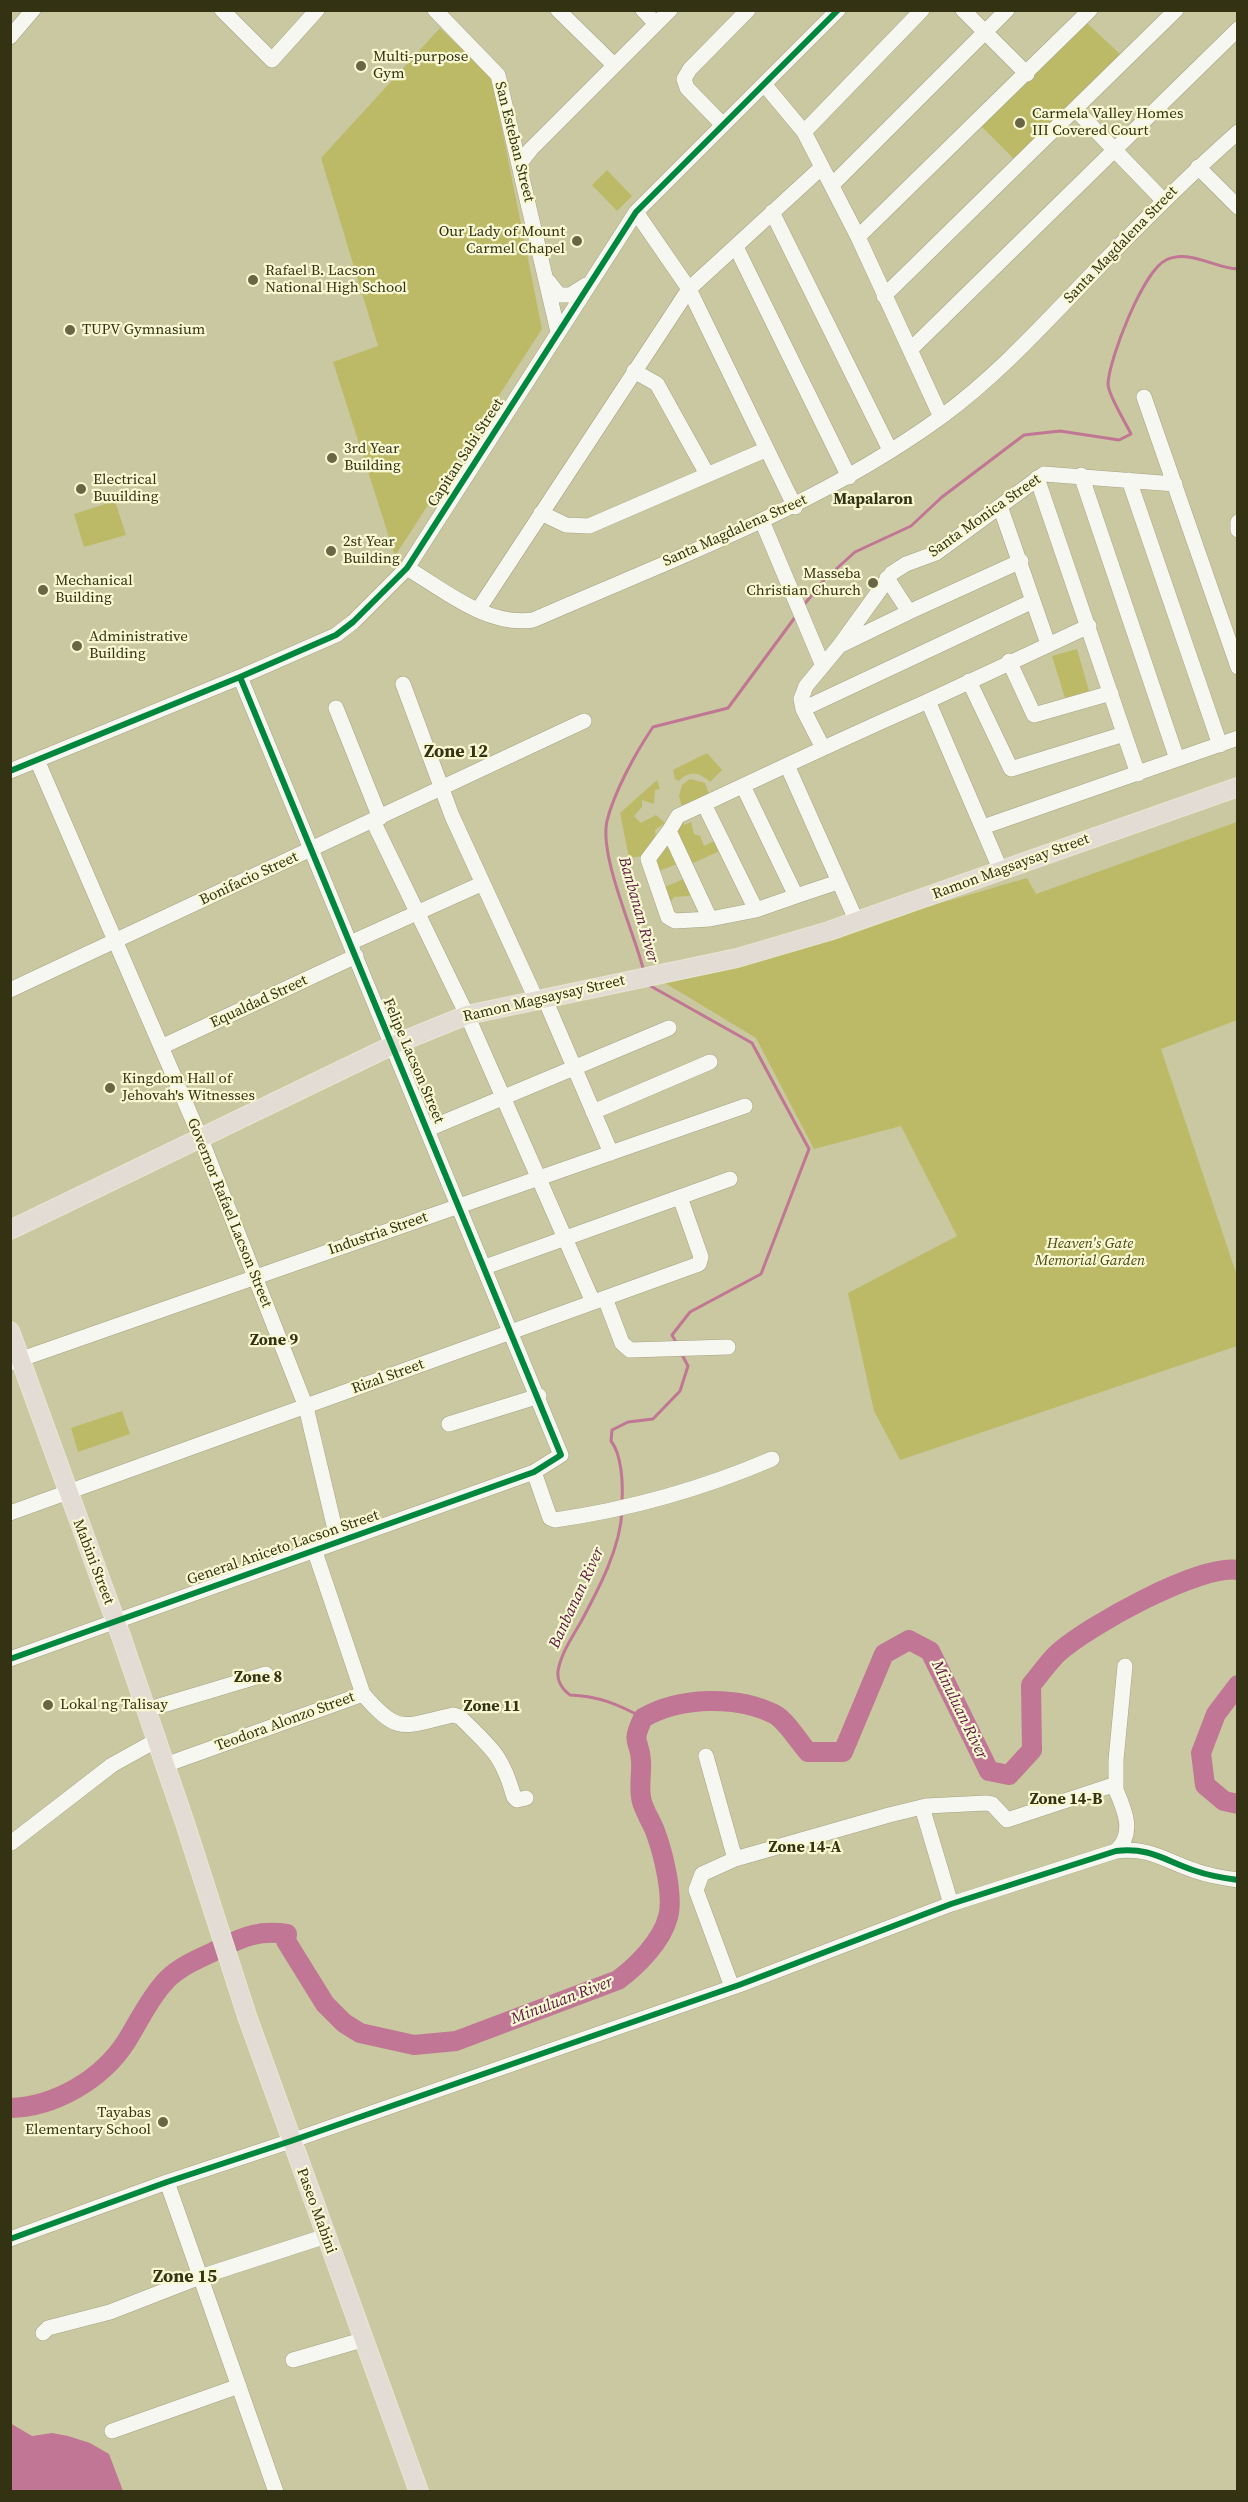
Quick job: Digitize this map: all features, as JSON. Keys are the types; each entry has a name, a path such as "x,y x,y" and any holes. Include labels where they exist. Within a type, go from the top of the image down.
{"main road":[{"name":"Ramon Magsaysay Street","path":"10,1230 393,1045 467,1015 737,958 857,922 1238,786"},
{"name":"Mabini Street","path":"10,1331 16,1361 115,1620 218,1930"},
{"name":"Paseo Mabini","path":"218,1930 362,2340 419,2492"}],"street":[{"path":"10,37 33,10"},
{"path":"222,10 272,60 313,12"},
{"name":"San Esteban Street","path":"435,10 498,75 558,332"},
{"path":"558,10 614,65"},
{"path":"642,10 657,24"},
{"path":"520,163 670,10"},
{"path":"723,125 687,88 684,79 690,69 748,10"},
{"name":"Capitan Sabi Street","path":"10,771 240,677 336,635 353,622 407,568 636,212 838,10"},
{"path":"804,132 922,10"},
{"path":"963,10 1027,74"},
{"path":"831,185 1007,10"},
{"path":"858,237 1090,10"},
{"path":"884,296 1176,10"},
{"path":"910,350 1116,151 1238,29"},
{"path":"764,84 804,132 858,237 941,417"},
{"path":"1076,110 1163,200"},
{"name":"Santa Magdalena Street","path":"407,568 478,610 505,620 532,620 795,507 849,477 941,417 993,375 1163,200 1238,132"},
{"path":"478,610 689,289 822,167"},
{"path":"1198,167 1238,207"},
{"path":"636,212 689,289 765,450 795,507"},
{"path":"772,212 890,450"},
{"path":"736,247 849,477"},
{"path":"545,275 559,295 570,295 581,290 591,281"},
{"path":"634,371 657,384 707,474"},
{"path":"1144,397 1238,667"},
{"path":"541,513 566,525 589,526 765,450"},
{"name":"Santa Monica Street","path":"803,709 802,692 840,645 887,578 906,564 936,553 1037,478 1044,474 1055,473 1175,484"},
{"path":"1081,475 1177,759"},
{"path":"1037,478 1138,774"},
{"path":"1129,480 1220,745"},
{"path":"1000,506 1048,644"},
{"path":"762,521 823,666"},
{"path":"1238,522 1238,530"},
{"path":"840,645 1021,561"},
{"path":"887,578 909,612"},
{"path":"823,748 803,709 1033,601"},
{"path":"838,882 756,910 710,919 675,921 668,917 648,859 678,816 1089,626"},
{"path":"1009,661 1034,715 1111,693"},
{"name":"Felipe Lacson Street","path":"240,677 539,1396 561,1455"},
{"path":"969,681 1011,769 1124,734"},
{"path":"403,684 441,788 481,884 574,1068 611,1153"},
{"path":"928,701 1001,871"},
{"path":"336,708 377,820 416,915 467,1015 566,1239 625,1348 647,1352 728,1347"},
{"name":"Bonifacio Street","path":"10,990 377,820 584,721"},
{"path":"983,827 1238,738"},
{"name":"Governor Rafael Lacson Street","path":"37,760 201,1139 306,1407 338,1542"},
{"path":"787,765 857,922"},
{"path":"743,786 796,896"},
{"path":"704,804 756,910"},
{"path":"669,831 710,919"},
{"name":"Equaldad Street","path":"161,1047 416,915 481,884"},
{"path":"428,1129 669,1028"},
{"path":"593,1112 710,1062"},
{"name":"Industria Street","path":"16,1361 745,1106"},
{"path":"485,1267 730,1179"},
{"name":"Rizal Street","path":"10,1513 68,1494 702,1261 680,1197"},
{"path":"449,1424 539,1396"},
{"name":"General Aniceto Lacson Street","path":"10,1659 534,1472 561,1455"},
{"path":"534,1472 553,1520 626,1507 722,1481 772,1460"},
{"name":"Teodora Alonzo Street","path":"165,1765 363,1694 314,1549"},
{"path":"1116,1851 1126,1836 1127,1824 1116,1790 1125,1666"},
{"path":"146,1710 266,1674"},
{"path":"363,1694 384,1717 403,1726 453,1715 460,1717 497,1754 506,1767 514,1797 517,1800 526,1798"},
{"path":"11,1843 112,1765 156,1740"},
{"path":"706,1756 735,1859"},
{"path":"732,1987 696,1890 702,1875 735,1859 922,1807 986,1803 997,1809 1007,1821 1100,1788 1110,1786 1116,1790"},
{"path":"922,1807 951,1904"},
{"path":"13,2235 732,1987 951,1904 1116,1851 1134,1849 1155,1852 1194,1871 1238,1880"},
{"path":"167,2182 276,2492"},
{"path":"43,2333 48,2328 110,2312 200,2277 326,2236"},
{"path":"293,2360 362,2340"},
{"path":"112,2431 239,2386"}],"green space":[{"path":"1087,23 1122,56 1016,161 981,126"},
{"path":"440,28 492,79 542,329 395,556 333,362 378,346 321,158"},
{"path":"607,170 632,196 617,211 592,185"},
{"path":"115,501 126,535 84,547 74,514"},
{"path":"1077,649 1089,691 1065,698 1052,656"},
{"path":"707,753 722,770 710,782 694,774 687,775 679,781 675,779 673,770"},
{"path":"690,779 705,783 710,797 682,807 679,796 682,785"},
{"path":"657,780 660,789 655,790 654,804 642,800 642,807 634,816 641,823 656,815 665,823 655,830 656,839 642,856 629,858 620,813"},
{"path":"684,819 684,825 691,822 694,834 700,836 704,846 718,839 722,850 691,864 675,835"},
{"name":"Heaven's Gate Memorial Garden","path":"1237,822 1237,1020 1161,1049 1237,1276 1237,1346 900,1460 874,1411 848,1293 957,1236 901,1126 814,1149 756,1038 665,983 1027,878 1036,894"},
{"path":"670,839 677,864 659,871 665,887 686,878 691,890 689,896 674,897 670,903 650,859"},
{"path":"122,1411 130,1434 78,1452 71,1428"}],"shaded area":[{"path":"10,2423 32,2436 52,2433 68,2436 90,2443 109,2454 123,2491 11,2491"}],"waterway":[{"name":"Banbanan River","path":"803,606 824,580 855,552 911,526 942,497 1024,435 1060,431 1119,440 1131,434 1114,402 1108,384 1121,337 1147,280 1157,267 1175,257 1193,258 1238,269"},
{"name":"Banbanan River","path":"644,972 608,854 607,821 620,785 653,727 728,708 796,616"},
{"name":"Banbanan River","path":"647,984 752,1043 809,1149 761,1274 690,1312 672,1335 677,1344"},
{"name":"Banbanan River","path":"622,1502 621,1470 618,1454 611,1441 612,1430 628,1422 653,1419 680,1391 688,1366 681,1353"},
{"name":"Banbanan River","path":"622,1511 617,1540 608,1568 565,1651 558,1678 570,1695 608,1702 643,1718"},
{"name":"Minuluan River","path":"10,2108 44,2102 91,2079 116,2055 153,1998 175,1972 237,1940 253,1935 287,1934 286,1941 325,2004 344,2023 360,2033 414,2045 456,2041 618,1980 633,1968 655,1944 668,1917 670,1898 661,1850 641,1797 641,1761 636,1738 643,1718 657,1711 690,1702 725,1701 743,1704 774,1714 808,1752 843,1752 884,1654 909,1640 930,1651 989,1771 1009,1775 1032,1750 1031,1685 1058,1653 1093,1628 1145,1599 1198,1577 1220,1571 1238,1570"},
{"name":"Minuluan River","path":"1238,1685 1216,1714 1201,1753 1205,1785 1224,1801 1238,1804"}],"cycle path":[{"path":"10,771 240,677 336,635 353,622 407,568 636,212 838,10"},
{"path":"10,1659 534,1472 561,1455 240,677"},
{"path":"10,2239 167,2182 739,1985 951,1904 1116,1851 1149,1853 1201,1873 1238,1880"}],"place":[{"name":"Multi-purpose Gym","path":"361,66"},
{"name":"Carmela Valley Homes III Covered Court","path":"1020,123"},
{"name":"Our Lady of Mount Carmel Chapel","path":"577,241"},
{"name":"Rafael B. Lacson National High School","path":"253,280"},
{"name":"TUPV Gymnasium","path":"70,330"},
{"name":"3rd Year Building","path":"332,458"},
{"name":"Electrical Buuilding","path":"81,489"},
{"name":"2st Year Building","path":"331,551"},
{"name":"Masseba Christian Church","path":"873,583"},
{"name":"Mechanical Building","path":"43,590"},
{"name":"Administrative Building","path":"77,646"},
{"name":"Kingdom Hall of Jehovah's Witnesses","path":"110,1088"},
{"name":"Lokal ng Talisay","path":"48,1705"},
{"name":"Tayabas Elementary School","path":"163,2122"}],"district":[{"name":"Mapalaron","path":"873,500"},
{"name":"Zone 12","path":"456,752"},
{"name":"Zone 9","path":"274,1341"},
{"name":"Zone 8","path":"258,1678"},
{"name":"Zone 11","path":"492,1707"},
{"name":"Zone 14-B","path":"1066,1800"},
{"name":"Zone 14-A","path":"805,1848"},
{"name":"Zone 15","path":"185,2277"}]}
